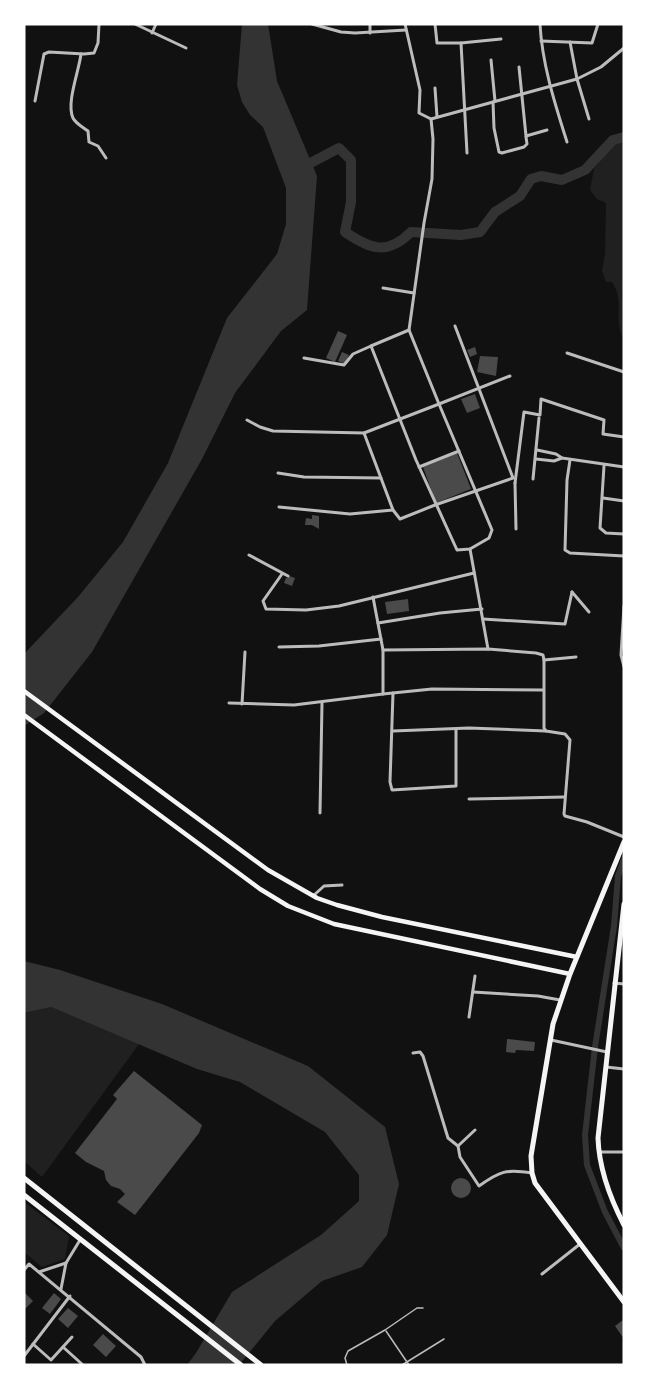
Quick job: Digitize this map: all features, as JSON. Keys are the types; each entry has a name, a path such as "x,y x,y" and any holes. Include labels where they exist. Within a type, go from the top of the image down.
{"main road":[{"path":"24,691 268,870 313,896 382,917 577,957"},
{"path":"24,715 260,889 288,906 334,924 570,974"},
{"path":"624,842 570,974 553,1024 531,1156 535,1183 624,1302"},
{"path":"624,904 599,1122 598,1152 605,1180 624,1225"},
{"path":"24,1178 261,1365"},
{"path":"24,1195 242,1365"}],"street":[{"path":"34,101 44,54 49,52 93,53 96,50 99,24"},
{"path":"135,24 186,48"},
{"path":"152,33 156,24"},
{"path":"312,24 344,32 370,33 406,30"},
{"path":"370,24 370,33"},
{"path":"405,24 420,90 419,113 431,119 577,79 601,67 624,48"},
{"path":"435,24 438,44 501,39"},
{"path":"540,24 550,87 567,142"},
{"path":"541,41 593,43 598,24"},
{"path":"570,42 577,79 589,119"},
{"path":"461,43 467,153"},
{"path":"81,54 72,96 72,115 75,122 89,132 89,142 99,146 106,158"},
{"path":"491,60 494,128 499,152 502,153 524,147 527,144 519,67"},
{"path":"435,88 437,117"},
{"path":"370,346 455,549 470,549 489,538 492,532 409,330 433,166 431,119"},
{"path":"526,136 547,130"},
{"path":"383,288 414,293"},
{"path":"455,326 515,483"},
{"path":"304,358 344,365 353,354 409,330"},
{"path":"567,353 624,372"},
{"path":"247,420 260,428 273,431 364,433 510,376"},
{"path":"516,529 515,483 524,412 540,415 541,399 604,420 603,434 624,437"},
{"path":"533,479 539,418"},
{"path":"364,433 393,510 400,519 513,478"},
{"path":"537,450 570,460 624,467"},
{"path":"419,467 459,451"},
{"path":"536,459 562,458"},
{"path":"570,460 564,546 566,551 624,556"},
{"path":"604,466 600,526 602,531 624,534"},
{"path":"278,473 304,477 381,478"},
{"path":"603,498 624,501"},
{"path":"279,507 350,514 393,510"},
{"path":"470,549 488,649"},
{"path":"249,555 288,576"},
{"path":"282,574 263,601 266,609 326,608 474,573"},
{"path":"483,618 565,624 572,592 589,612"},
{"path":"373,597 383,650 383,694"},
{"path":"624,606 624,667"},
{"path":"378,623 482,609"},
{"path":"279,647 327,646 381,639"},
{"path":"383,650 488,649 543,655 542,724 546,731"},
{"path":"242,704 245,652"},
{"path":"544,660 576,657"},
{"path":"229,703 294,705 432,689 543,690"},
{"path":"393,693 390,782 392,790 456,786 456,729"},
{"path":"320,813 322,703"},
{"path":"393,731 456,729 546,731 565,734 570,740 563,810 566,816 624,837"},
{"path":"469,799 564,797"},
{"path":"313,896 324,886 342,885"},
{"path":"468,1017 475,976"},
{"path":"614,983 624,984"},
{"path":"473,992 538,996 562,1000"},
{"path":"550,1040 607,1052"},
{"path":"413,1053 420,1052 423,1056 448,1138 458,1146 460,1156 478,1186 504,1171 532,1173"},
{"path":"606,1067 624,1070"},
{"path":"458,1146 475,1130"},
{"path":"598,1152 624,1152"},
{"path":"61,1289 66,1263 81,1239"},
{"path":"542,1274 581,1243"},
{"path":"39,1272 66,1263"},
{"path":"24,1270 29,1264 70,1296 141,1357 144,1365"},
{"path":"24,1356 70,1296"},
{"path":"33,1344 51,1360 72,1337"},
{"path":"63,1347 83,1365"},
{"path":"75,1365 78,1361"}],"lane":[{"path":"347,1365 345,1358 348,1351 386,1330 417,1308 423,1308"},
{"path":"386,1330 409,1365"},
{"path":"402,1365 444,1339"}],"shaded area":[{"path":"242,24 268,24 277,81 317,176 307,310 281,331 235,393 202,459 92,652 44,713 24,726 24,654 78,597 123,542 168,463 227,318 277,254 286,224 286,188 263,127 250,115 242,102 237,85"},
{"path":"624,140 624,339 619,324 616,290 612,282 606,282 602,271 605,254 606,203 597,199 590,190 594,169 615,142"},
{"path":"24,961 60,970 162,1004 308,1066 385,1127 399,1184 387,1235 362,1267 322,1281 275,1321 239,1365 187,1365 232,1292 321,1235 359,1201 359,1175 325,1132 240,1082 197,1069 51,1007 24,1013"},
{"path":"51,1007 139,1044 42,1177 24,1161 24,1013"},
{"path":"24,1202 69,1236 65,1259 42,1267 24,1252"}],"building":[{"path":"338,331 347,335 335,362 326,358"},
{"path":"475,347 477,354 470,357 467,350"},
{"path":"342,352 349,355 345,364 338,361"},
{"path":"480,356 498,357 496,376 477,372"},
{"path":"475,394 480,408 467,413 461,399"},
{"path":"457,453 471,489 436,503 423,467"},
{"path":"312,515 319,516 319,529 312,525 305,525 306,518 312,519"},
{"path":"289,576 295,578 292,586 284,583"},
{"path":"408,599 409,611 387,614 385,602"},
{"path":"507,1039 535,1042 534,1051 506,1052"},
{"path":"134,1071 202,1125 199,1133 135,1215 117,1202 125,1194 120,1189 111,1186 106,1180 104,1171 86,1162 75,1153 117,1099 113,1095"},
{"path":"461,1178 468,1181 471,1188 468,1195 461,1198 454,1195 451,1188 454,1181"},
{"path":"24,1292 33,1301 25,1309 24,1308"},
{"path":"54,1293 61,1299 50,1314 42,1308"},
{"path":"68,1308 78,1316 68,1328 58,1319"},
{"path":"624,1321 624,1339 615,1326"},
{"path":"103,1334 116,1346 106,1357 93,1345"}],"waterway":[{"path":"301,168 339,148 351,160 351,202 345,232 362,243 386,247 394,245 411,232 461,235 480,232 495,212 520,196 531,179 541,176 562,180 585,170 613,140 624,137"},
{"path":"624,859 618,876 614,926 595,1047 585,1135 587,1165 605,1212 624,1248"}]}
